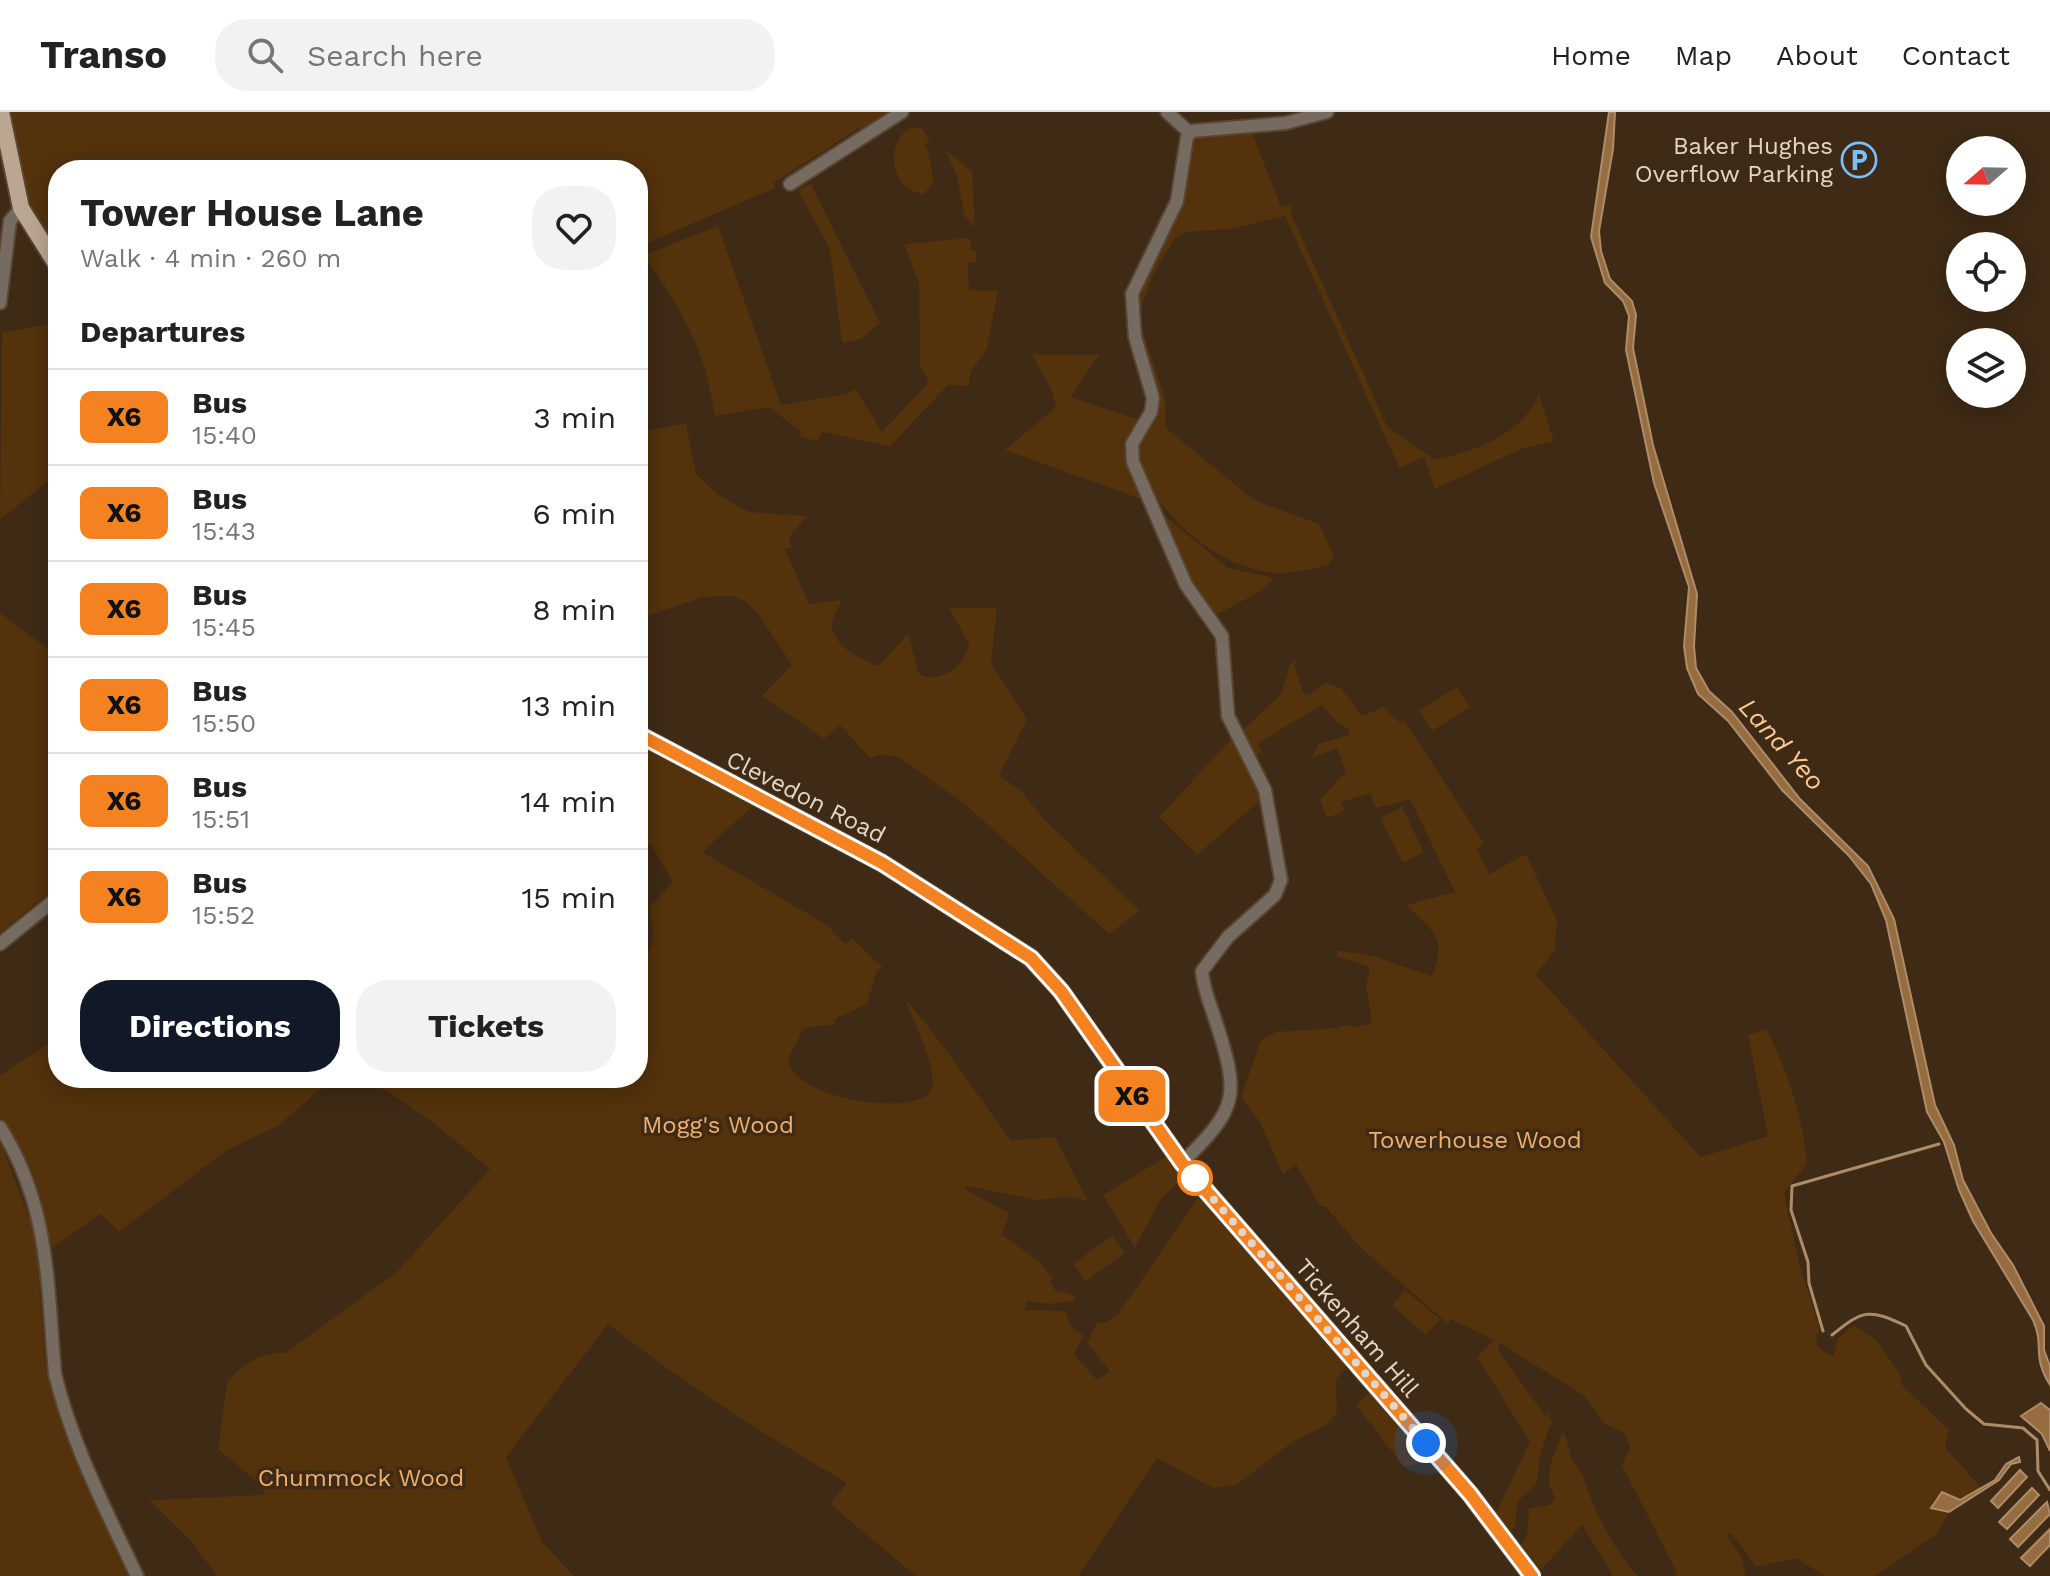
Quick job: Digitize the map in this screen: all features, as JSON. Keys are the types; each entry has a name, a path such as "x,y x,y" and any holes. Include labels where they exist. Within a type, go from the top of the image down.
{"main road":[{"path":"1,112 21,208 48,251"},
{"name":"Clevedon Road","path":"648,739 882,863 1019,949 1061,991 1182,1163 1204,1188"},
{"name":"Tickenham Hill","path":"1204,1188 1470,1494 1532,1576"}],"street":[{"path":"790,184 902,112"},
{"path":"1167,112 1190,133 1286,123 1327,112"},
{"path":"1182,1163 1221,1123 1231,1096 1228,1062 1202,971 1228,937 1275,895 1281,880 1265,790 1228,716 1222,636 1186,585 1131,454 1134,438 1151,412 1153,398 1135,337 1132,294 1177,201 1190,133"},
{"path":"0,303 10,221 21,208"},
{"path":"0,944 48,905"},
{"path":"0,1127 29,1184 42,1226 55,1374 60,1396 83,1460 137,1576"}],"green space":[{"path":"10,112 896,112 862,131 859,128 773,183 775,188 648,243 648,160 48,160 48,237 28,202"},
{"path":"912,127 923,129 930,142 925,144 934,182 924,194 904,184 894,165 897,143"},
{"path":"1251,130 1281,207 1291,204 1291,214 1387,426 1435,460 1466,452 1509,431 1531,409 1539,395 1554,441 1521,449 1435,489 1424,457 1399,468 1285,216 1230,229 1185,232 1174,239 1152,277 1142,305 1141,326 1165,398 1166,428 1254,500 1319,524 1334,557 1328,565 1290,572 1267,572 1245,566 1203,544 1167,510 1153,491 1142,470 1136,448 1154,418 1137,336 1138,287 1182,198 1192,135"},
{"path":"944,148 972,172 975,228 964,215 957,176"},
{"path":"811,184 880,323 861,339 842,343 830,250 798,190"},
{"path":"718,226 781,405 847,394 856,389 882,432 929,382 920,366 919,283 904,244 970,238 971,250 976,251 976,262 968,263 969,290 998,291 987,348 972,370 968,386 948,385 890,446 822,432 818,441 801,437 800,431 769,407 715,416 698,349 670,294 648,261 648,253"},
{"path":"48,324 48,482 0,519 2,333"},
{"path":"1032,354 1099,355 1071,397 1142,421 1128,453 1128,461 1144,500 1005,450 1056,407 1052,391"},
{"path":"686,423 696,474 717,494 749,512 808,516 791,534 789,542 793,546 785,549 809,604 842,600 831,623 837,639 855,655 878,666 908,634 919,674 943,675 963,659 969,644 949,608 997,608 991,663 1027,719 999,775 1021,791 1043,818 1140,911 1109,934 967,806 899,757 883,754 870,758 840,725 824,739 762,696 792,665 759,615 746,602 732,596 703,597 648,616 648,431"},
{"path":"1159,511 1228,568 1274,578 1258,593 1217,614 1192,587"},
{"path":"0,613 48,649 48,893 0,933"},
{"name":"Towerhouse Wood","path":"1298,656 1294,665 1303,692 1309,695 1325,683 1341,688 1362,716 1383,707 1399,722 1404,720 1484,843 1477,849 1489,874 1526,854 1557,921 1555,949 1536,975 1701,1157 1768,1136 1748,1035 1767,1029 1793,1094 1805,1146 1807,1163 1784,1193 1799,1262 1820,1330 1816,1335 1818,1347 1833,1357 1838,1338 1854,1325 1876,1340 1899,1372 1902,1385 1949,1430 1945,1447 1981,1488 1960,1500 1942,1492 1931,1503 1949,1512 1937,1534 1875,1576 1825,1576 1796,1558 1756,1567 1731,1533 1727,1536 1741,1556 1746,1576 1674,1576 1677,1573 1622,1465 1630,1447 1625,1434 1604,1423 1583,1395 1498,1342 1499,1351 1545,1416 1548,1413 1553,1425 1550,1425 1540,1455 1537,1483 1518,1501 1515,1525 1509,1535 1495,1515 1530,1442 1477,1357 1494,1340 1451,1319 1448,1324 1360,1247 1325,1206 1320,1206 1296,1164 1283,1175 1260,1122 1241,1097 1261,1040 1276,1032 1344,1025 1356,1027 1372,1023 1366,987 1370,967 1337,956 1338,950 1373,956 1432,976 1438,943 1430,929 1406,905 1455,892 1410,799 1376,808 1370,793 1341,802 1344,811 1327,818 1320,799 1346,772 1337,749 1311,758 1319,744 1348,735 1350,730 1336,721 1322,705 1258,743 1262,752 1254,757 1240,733 1281,694 1290,665"},
{"path":"1457,687 1470,707 1432,731 1419,710"},
{"path":"1233,737 1263,798 1197,855 1159,817"},
{"path":"648,746 754,805 702,852 827,925 845,944 852,938 883,968 877,971 867,1004 835,1019 835,1024 804,1028 788,1059 796,1074 813,1086 860,1101 908,1102 924,1097 932,1088 931,1068 905,999 1011,1140 1055,1137 1088,1201 1071,1197 1037,1200 967,1186 965,1189 1009,1213 1002,1235 1039,1261 1053,1279 1050,1282 1055,1290 1074,1295 1075,1301 1048,1304 1027,1301 1025,1310 1065,1311 1071,1326 1084,1336 1074,1354 1097,1380 1110,1371 1087,1343 1097,1323 1106,1322 1119,1313 1197,1199 1204,1200 1345,1360 1346,1366 1336,1380 1337,1412 1327,1425 1297,1439 1236,1485 1213,1488 1157,1458 1078,1576 916,1576 830,1504 847,1483 724,1408 608,1324 506,1457 542,1542 574,1576 217,1576 192,1542 149,1500 264,1495 263,1487 218,1449 227,1383 253,1360 269,1354 285,1353 396,1273 490,1169 427,1118 382,1088 648,1088 648,954 653,925 649,908 673,882 648,844"},
{"path":"1402,807 1424,852 1403,863 1380,818"},
{"path":"48,1044 48,1088 322,1088 278,1126 227,1150 119,1232 101,1214 52,1248 37,1184 0,1116 0,1075"},
{"path":"0,1141 36,1236 45,1363 55,1401 72,1447 130,1576 0,1576"},
{"path":"1167,1156 1184,1177 1160,1200 1135,1248 1103,1195"},
{"path":"1112,1236 1125,1253 1086,1281 1073,1264"},
{"path":"1405,1290 1440,1319 1426,1335 1392,1306"},
{"path":"1370,1392 1424,1455 1416,1465 1403,1466 1356,1405"},
{"path":"1563,1431 1573,1461 1582,1474 1605,1529 1638,1576 1613,1576 1582,1525 1538,1573 1519,1547 1527,1536 1529,1508 1549,1505 1555,1499 1549,1484 1550,1465"}],"shaded area":[{"path":"1609,112 1615,112 1613,149 1599,231 1601,251 1610,279 1632,301 1636,315 1633,348 1653,445 1697,594 1696,668 1709,691 1732,712 1800,799 1868,866 1894,919 1935,1105 1954,1145 1963,1180 1991,1233 2013,1265 2044,1326 2044,1350 2050,1366 2050,1385 2041,1366 2033,1320 1973,1221 1959,1190 1944,1142 1927,1112 1886,920 1871,884 1849,856 1782,790 1728,721 1698,694 1687,668 1684,646 1689,587 1654,483 1626,350 1629,316 1623,301 1605,283 1591,237"},
{"path":"2041,1403 2050,1410 2050,1451 2042,1434 2021,1416"},
{"path":"2019,1457 2020,1462 2011,1464 1999,1480 1949,1512 1931,1508 1942,1492 1960,1500 1995,1480 2006,1464"},
{"path":"2020,1470 2027,1477 1998,1508 1991,1501"},
{"path":"2032,1488 2039,1495 2007,1529 1999,1522"},
{"path":"2047,1502 2050,1514 2018,1547 2010,1539"},
{"path":"2050,1529 2050,1545 2030,1566 2021,1558"}],"waterway":[{"path":"1823,1331 1809,1283 1808,1262 1791,1210 1792,1186 1939,1144"},
{"path":"1832,1335 1866,1314 1883,1316 1906,1326 1926,1365 1966,1409 1984,1424 2023,1428 2037,1440 2038,1471 2050,1490"}],"bus line":[{"name":"X6","path":"648,741 882,863 951,904 1031,958 1061,991 1138,1105 1182,1163 1470,1494 1532,1576"}],"place":[{"name":"Baker Hughes Overflow Parking","path":"1859,160"}],"route":[{"path":"1195,1178 1426,1443"}],"water label":[{"name":"Land Yeo","path":"1782,744"}],"park label":[{"name":"Mogg's Wood","path":"718,1125"},
{"name":"Chummock Wood","path":"361,1478"}]}
